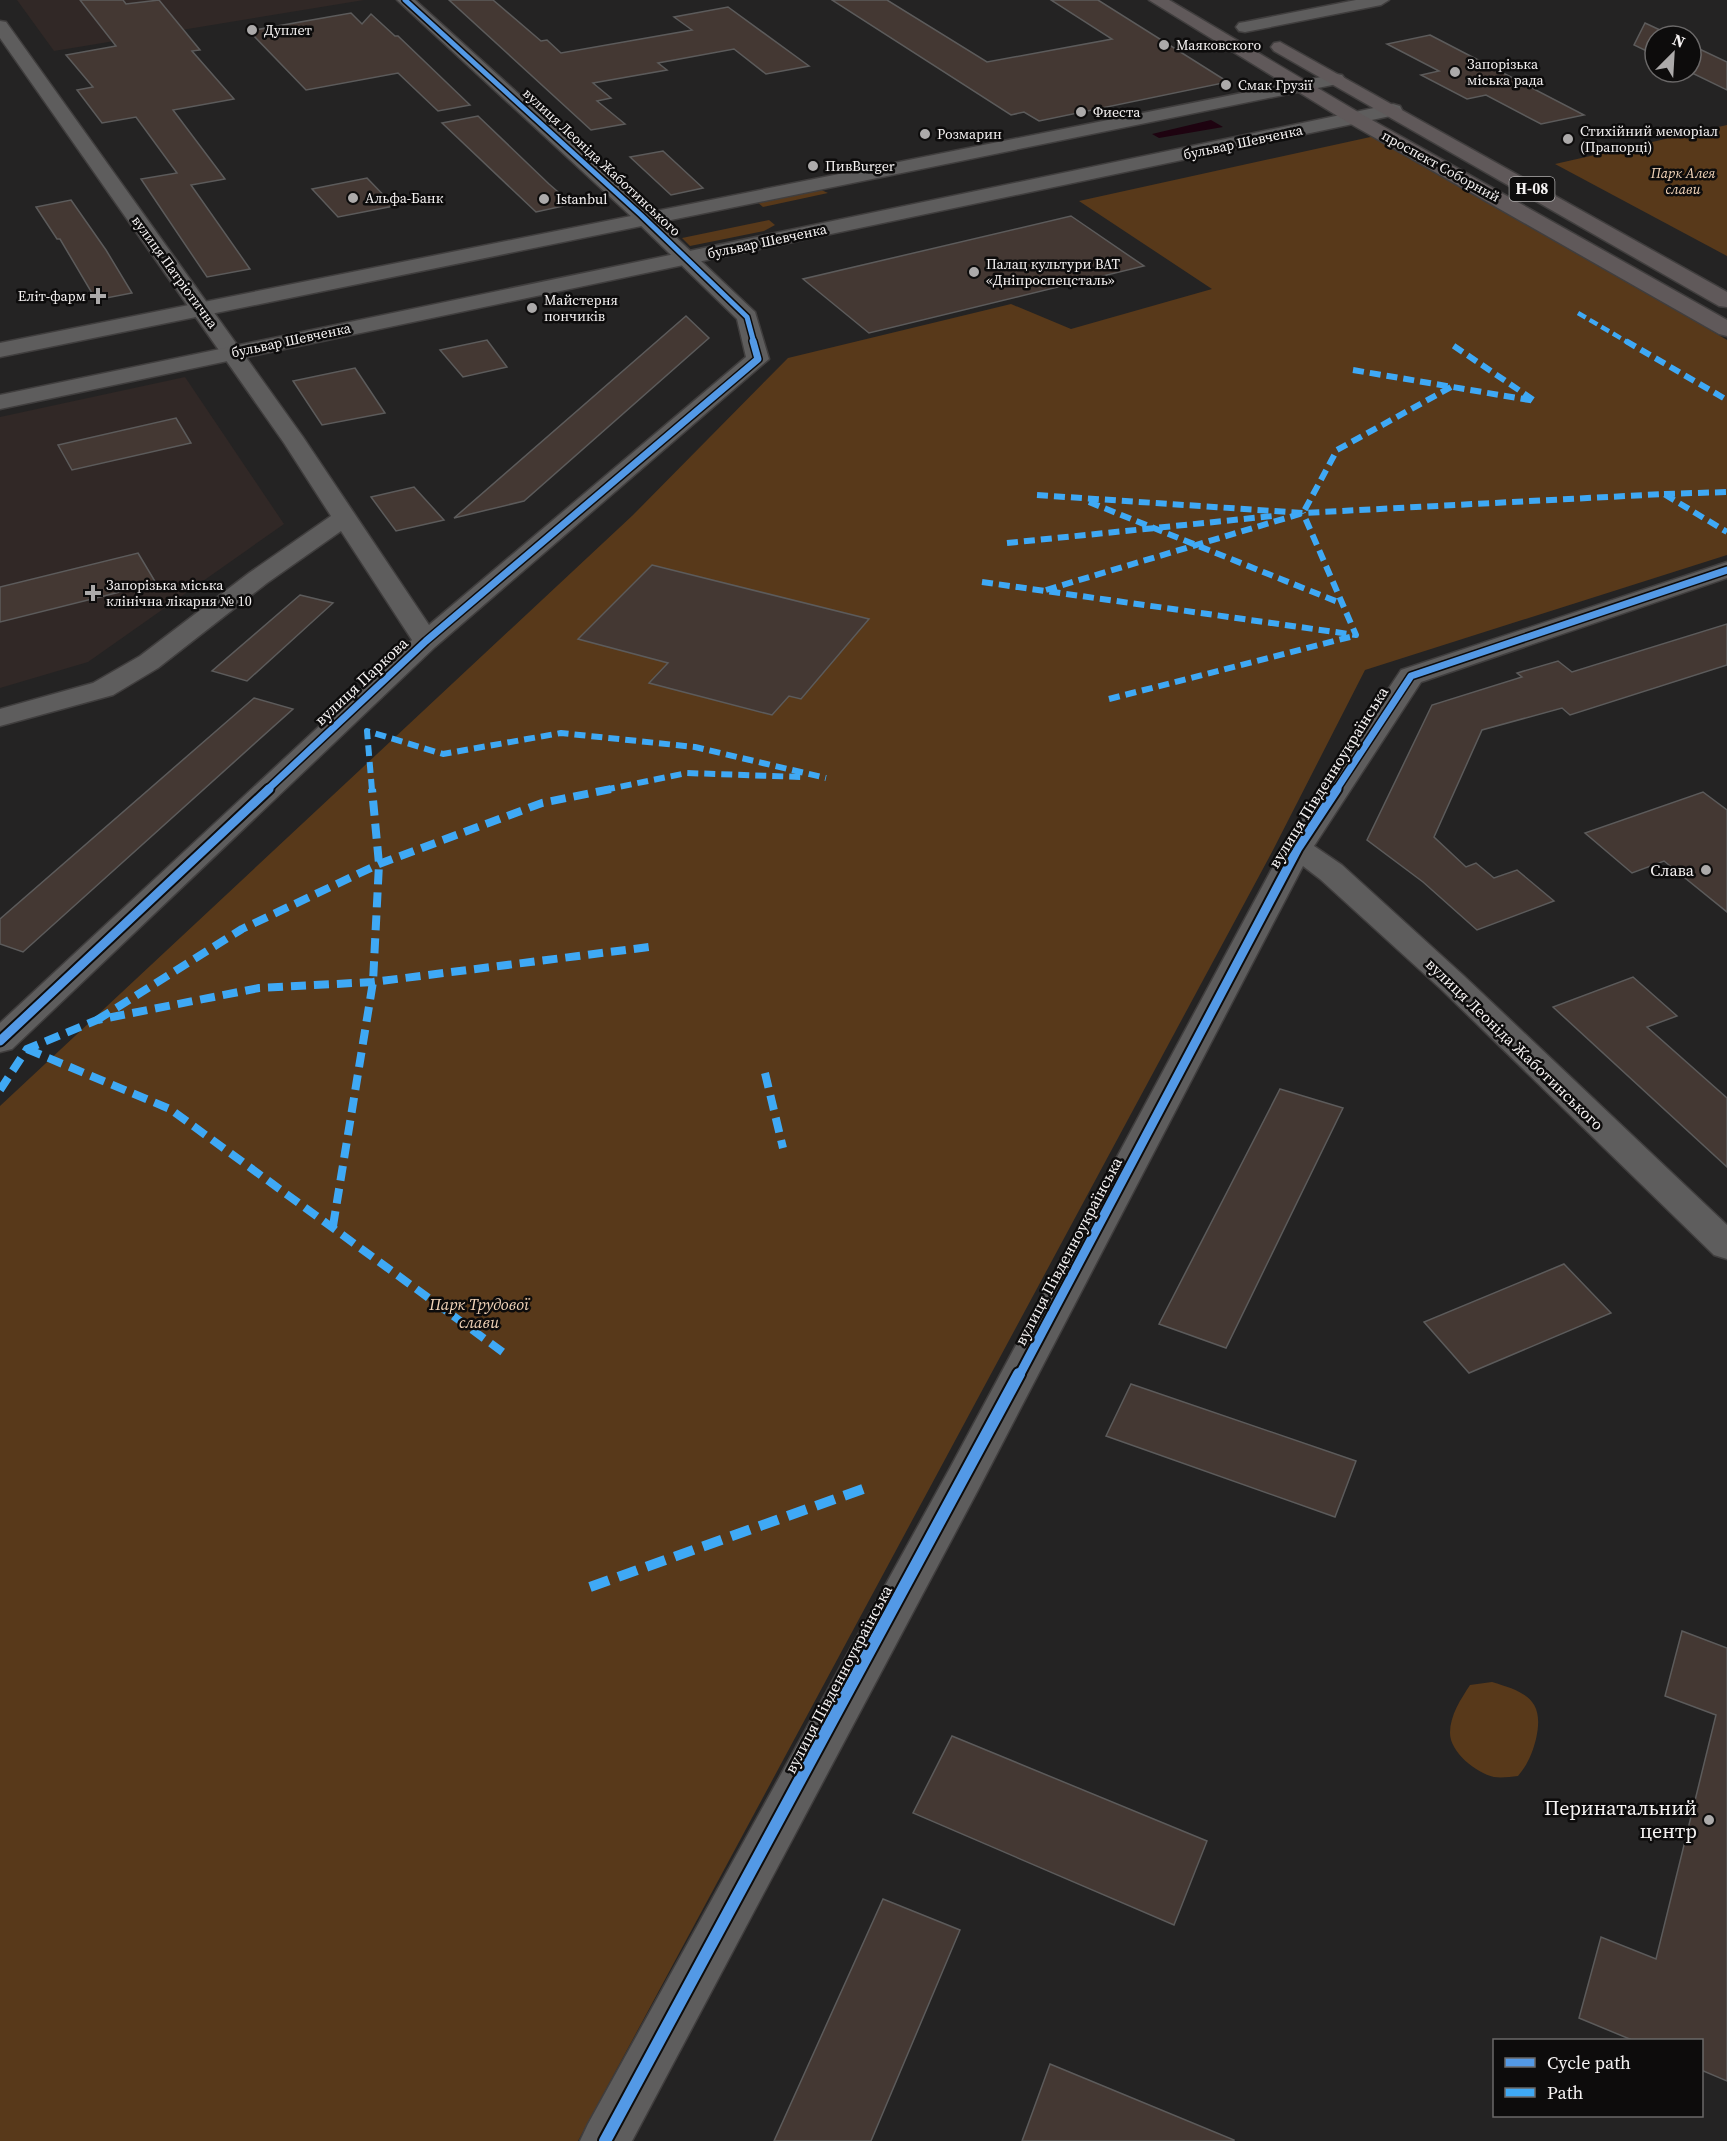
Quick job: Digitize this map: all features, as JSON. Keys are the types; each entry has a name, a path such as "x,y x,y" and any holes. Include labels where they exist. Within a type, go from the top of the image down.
{"main road":[{"name":"проспект Соборний","path":"1157,0 1356,119 1727,328"},
{"name":"проспект Соборний","path":"1226,16 1727,301"}],"street":[{"name":"вулиця Леоніда Жаботинського","path":"405,0 646,220 747,318 758,359"},
{"path":"1245,27 1382,0"},
{"name":"вулиця Патріотична","path":"0,26 233,352 426,641"},
{"path":"0,350 1336,78"},
{"name":"бульвар Шевченка","path":"0,402 1393,110"},
{"name":"вулиця Паркова","path":"0,1041 426,641 758,359"},
{"path":"0,718 103,688 149,662 258,578 344,518"},
{"name":"вулиця Південноукраїнська","path":"605,2141 964,1479 1298,848 1411,675 1727,570"},
{"name":"вулиця Леоніда Жаботинського","path":"1298,848 1331,872 1453,983 1727,1246"}],"shaded area":[{"path":"17,0 364,0 54,51"},
{"path":"1211,120 1223,127 1159,138 1152,134"},
{"name":"Запорізька міська клінічна лікарня № 10","path":"185,377 284,524 88,662 0,688 0,417"}],"green space":[{"name":"Парк Алея слави","path":"1727,125 1727,256 1555,164"},
{"name":"Парк Трудової слави","path":"1375,136 1550,234 1727,340 1727,555 1365,670 1272,852 578,2141 0,2141 0,1106 633,515 788,358 1011,304 1071,329 1212,289 1079,201"},
{"path":"819,189 828,193 763,207 756,201"},
{"path":"769,220 775,225 764,231 690,246 682,238"},
{"path":"1492,1682 1530,1699 1538,1715 1533,1749 1518,1776 1487,1775 1465,1761 1451,1740 1450,1726 1454,1714 1470,1685"}],"building":[{"path":"80,0 123,0 126,4 159,0 200,50 192,51 234,99 173,110 225,179 191,185 250,269 207,277 141,179 177,173 136,117 102,123 77,90 93,87 66,55 116,46"},
{"path":"449,0 493,0 541,41 547,40 561,53 692,30 674,17 728,7 809,66 766,74 734,49 658,63 667,70 593,83 611,98 597,101 625,124 591,130"},
{"path":"832,0 887,0 987,62 1112,39 1051,0 1098,0 1228,82 1039,121 1024,112 1011,115"},
{"path":"351,13 362,24 371,14 395,36 398,36 470,105 438,111 398,73 306,90 249,31"},
{"path":"1643,27 1643,49 1634,45"},
{"path":"1430,35 1584,115 1541,124 1486,95 1467,99 1421,75 1439,71 1387,44"},
{"path":"1703,51 1727,62 1727,90 1703,78"},
{"path":"478,116 572,204 536,212 442,123"},
{"path":"663,151 703,188 671,195 630,157"},
{"name":"Альфа-Банк","path":"367,178 394,206 338,217 312,189"},
{"path":"71,200 106,250 132,293 96,300 60,239 57,239 36,207"},
{"name":"Палац культури ВАТ «Дніпроспецсталь»","path":"1071,216 1144,266 869,333 803,279"},
{"path":"686,316 709,338 524,501 454,518"},
{"path":"487,340 507,367 463,377 440,350"},
{"path":"355,368 385,413 322,425 293,381"},
{"path":"176,418 191,443 72,470 58,445"},
{"path":"414,487 444,520 396,531 371,497"},
{"path":"138,553 156,583 0,622 0,587"},
{"path":"652,565 869,619 801,699 789,696 772,715 649,683 668,663 578,639"},
{"path":"300,595 333,603 247,681 212,671"},
{"path":"1727,624 1727,665 1570,715 1562,708 1482,730 1434,837 1466,867 1476,863 1494,878 1517,870 1554,901 1477,930 1423,882 1367,840 1432,705 1522,677 1517,673 1558,661 1572,672"},
{"path":"254,698 293,709 23,952 0,944 0,919"},
{"path":"1703,792 1727,810 1727,912 1664,861 1632,873 1585,833"},
{"path":"1633,977 1677,1016 1647,1027 1727,1098 1727,1167 1553,1007"},
{"path":"1280,1089 1343,1108 1226,1348 1159,1324"},
{"path":"1564,1264 1611,1313 1469,1373 1424,1322"},
{"path":"1131,1384 1356,1461 1335,1517 1106,1436"},
{"name":"Перинатальний центр","path":"1682,1631 1727,1648 1727,2081 1703,2071 1703,2039 1630,2039 1579,2018 1601,1937 1656,1959 1716,1715 1665,1696"},
{"path":"952,1736 1207,1841 1174,1925 913,1813"},
{"path":"883,1899 960,1930 871,2141 774,2141"},
{"path":"1050,2064 1234,2140 1234,2141 1022,2141"}],"marked path":[{"path":"1578,313 1727,400"},
{"path":"1353,370 1535,401 1451,344"},
{"path":"1046,590 1303,513 1337,450 1451,387"},
{"path":"1664,494 1727,492"},
{"path":"1037,495 1303,513 1664,494 1727,532"},
{"path":"1089,502 1343,604"},
{"path":"982,582 1356,635 1303,513"},
{"path":"1007,543 1273,516"},
{"path":"1109,699 1350,637"},
{"path":"333,1226 373,982 379,864 367,731 443,754 561,733 695,747 826,778"},
{"path":"97,1020 242,929 379,864 542,803 687,773 801,777"},
{"path":"0,1090 27,1049 97,1020 259,988 373,982 649,947"},
{"path":"27,1049 170,1109 504,1353"},
{"path":"765,1073 783,1148"},
{"path":"590,1587 863,1489"}],"cycle path":[{"path":"0,1041 426,641 758,359 747,317 641,215 405,0"},
{"path":"605,2141 964,1479 1298,848 1411,676 1727,570"}],"place":[{"name":"Дуплет","path":"252,30"},
{"name":"Маяковского","path":"1164,45"},
{"name":"Запорізька міська рада","path":"1455,72"},
{"name":"Смак Грузії","path":"1226,85"},
{"name":"Фиеста","path":"1081,112"},
{"name":"Розмарин","path":"925,134"},
{"name":"Стихійний меморіал (Прапорці)","path":"1568,139"},
{"name":"ПивBurger","path":"813,166"},
{"name":"Альфа-Банк","path":"353,198"},
{"name":"Istanbul","path":"544,199"},
{"name":"Палац культури ВАТ «Дніпроспецсталь»","path":"974,272"},
{"name":"Еліт-фарм","path":"98,296"},
{"name":"Майстерня пончиків","path":"532,308"},
{"name":"Запорізька міська клінічна лікарня № 10","path":"93,593"},
{"name":"Слава","path":"1706,870"},
{"name":"Перинатальний центр","path":"1709,1820"}]}
